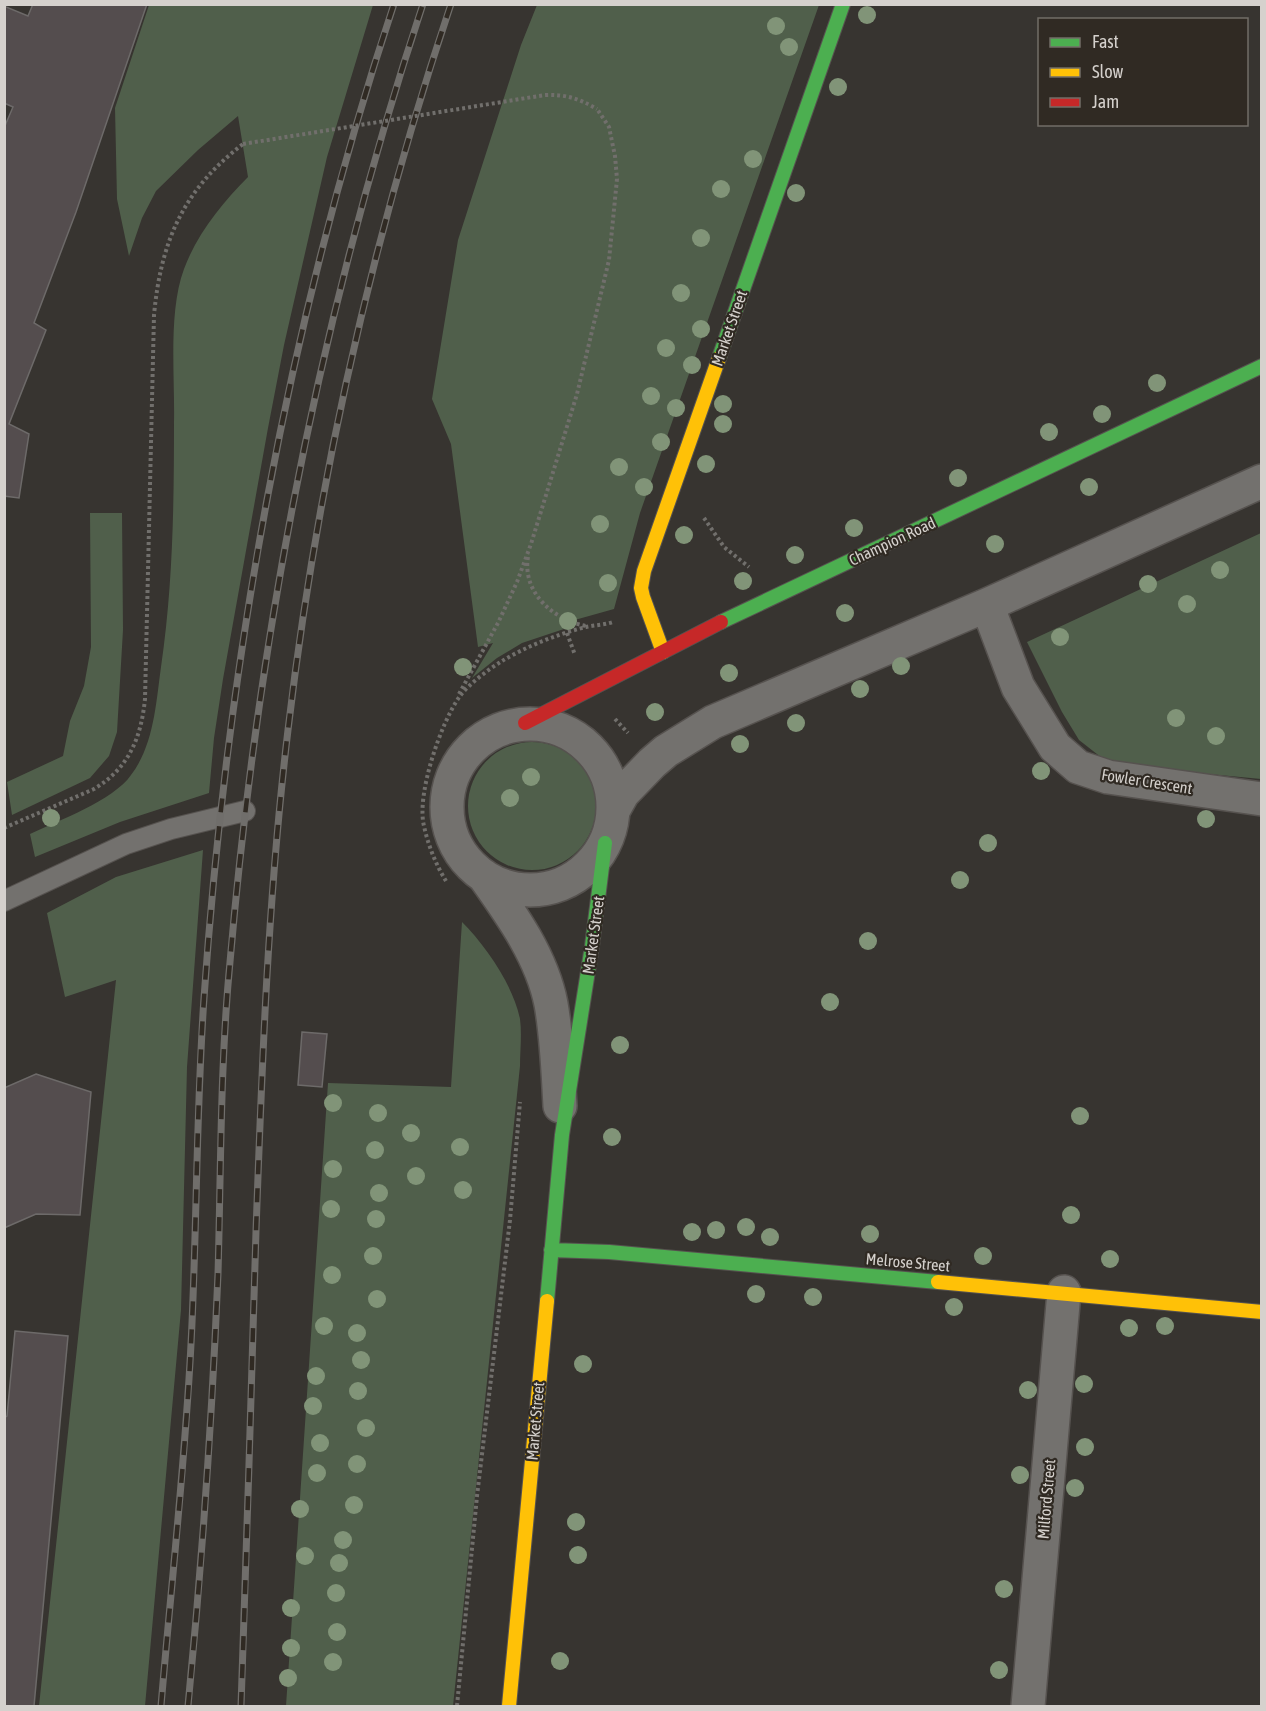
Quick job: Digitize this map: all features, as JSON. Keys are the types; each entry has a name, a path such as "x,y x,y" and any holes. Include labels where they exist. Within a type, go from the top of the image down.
{"street":[{"name":"Market Street","path":"663,652 646,610 641,588 647,561 843,4"},
{"name":"Champion Road","path":"525,723 707,629 1262,366"},
{"path":"614,809 623,793 651,763 700,729 751,705 987,605 1262,481"},
{"name":"Fowler Crescent","path":"987,605 1018,687 1055,747 1078,767 1108,777 1262,799"},
{"path":"525,723 545,724 564,730 581,740 601,762 610,780 614,809 611,827 599,854 582,873 546,889 520,890 495,883 484,876 469,864 456,844 451,833 447,810 450,787 458,765 472,747 491,733 525,723"},
{"name":"Market Street","path":"509,1707 562,1135 592,946 605,843"},
{"name":"Market Street","path":"484,876 530,949 551,1002 562,1135"},
{"name":"Melrose Street","path":"551,1250 620,1253 1262,1312"},
{"name":"Milford Street","path":"1028,1707 1064,1292"}],"lane":[{"path":"4,901 126,844 171,829 245,811"}],"path":[{"path":"4,828 94,789 105,782 124,764 141,727 145,699 148,513 157,284 164,254 189,200 219,165 243,144 545,95 573,97 597,109 609,128 617,179 609,261 577,394 531,544 527,560 527,575 540,599 562,618 575,624 603,625 646,610"},
{"path":"704,508 705,520 711,530 724,547 749,567"},
{"path":"447,884 432,852 423,824 423,801 427,778 438,741 453,706 498,623 531,544"},
{"path":"453,706 471,686 502,662 548,640 589,626"},
{"path":"457,1707 477,1496 510,1220 520,1101"}],"green space":[{"path":"149,5 373,5 327,157 284,345 223,679 209,793 120,822 35,857 30,834 85,809 112,793 131,775 145,751 153,723 157,695 170,576 174,483 173,345 179,286 189,256 203,231 248,177 238,116 198,150 156,191 142,218 129,256 117,199 115,108"},
{"path":"537,5 819,5 640,513 614,609 564,623 570,627 522,643 497,658 472,678 493,643 478,647 451,444 432,399 458,240 521,45"},
{"path":"90,513 122,513 123,630 117,732 109,756 90,778 12,815 7,782 63,756 70,721 84,686 91,647"},
{"path":"1261,533 1261,779 1125,766 1102,758 1079,740 1062,712 1027,642"},
{"path":"532,742 557,747 578,760 591,781 596,806 591,831 578,852 557,865 532,870 507,865 486,852 473,831 468,806 473,781 486,760 507,747"},
{"path":"203,850 187,1067 181,1310 145,1706 39,1706 116,980 65,997 47,913 116,877"},
{"path":"462,922 489,954 505,980 520,1019 521,1037 520,1066 453,1706 286,1706 328,1083 451,1087"}],"building":[{"path":"33,4 147,4 76,212 34,323 46,330 9,424 29,434 19,498 4,496 4,128 13,107 4,103 4,6 28,16"},
{"path":"302,1032 327,1034 322,1087 298,1085"},
{"path":"36,1074 91,1092 80,1215 36,1214 4,1228 4,1088"},
{"path":"15,1331 68,1336 34,1706 4,1706 4,1418 7,1416"}],"railway":[{"path":"161,1706 188,1389 204,998 214,872 228,746 246,621 293,370 356,124 394,4"},
{"path":"188,1706 213,1382 227,1001 242,840 257,719 298,477 324,358 353,239 386,121 423,4"},
{"path":"241,1706 263,1042 275,855 288,730 315,545 331,454 351,362 396,182 451,4"}],"traffic: fast":[{"path":"719,358 843,4"},
{"path":"721,622 1262,366"},
{"path":"547,1301 562,1135 592,946 605,843"},
{"path":"551,1250 609,1252 938,1282"}],"traffic: slow":[{"path":"663,652 643,597 641,588 644,571 719,358"},
{"path":"938,1282 1262,1312"},
{"path":"509,1706 547,1301"}],"traffic: jam":[{"path":"525,723 721,622"}]}
